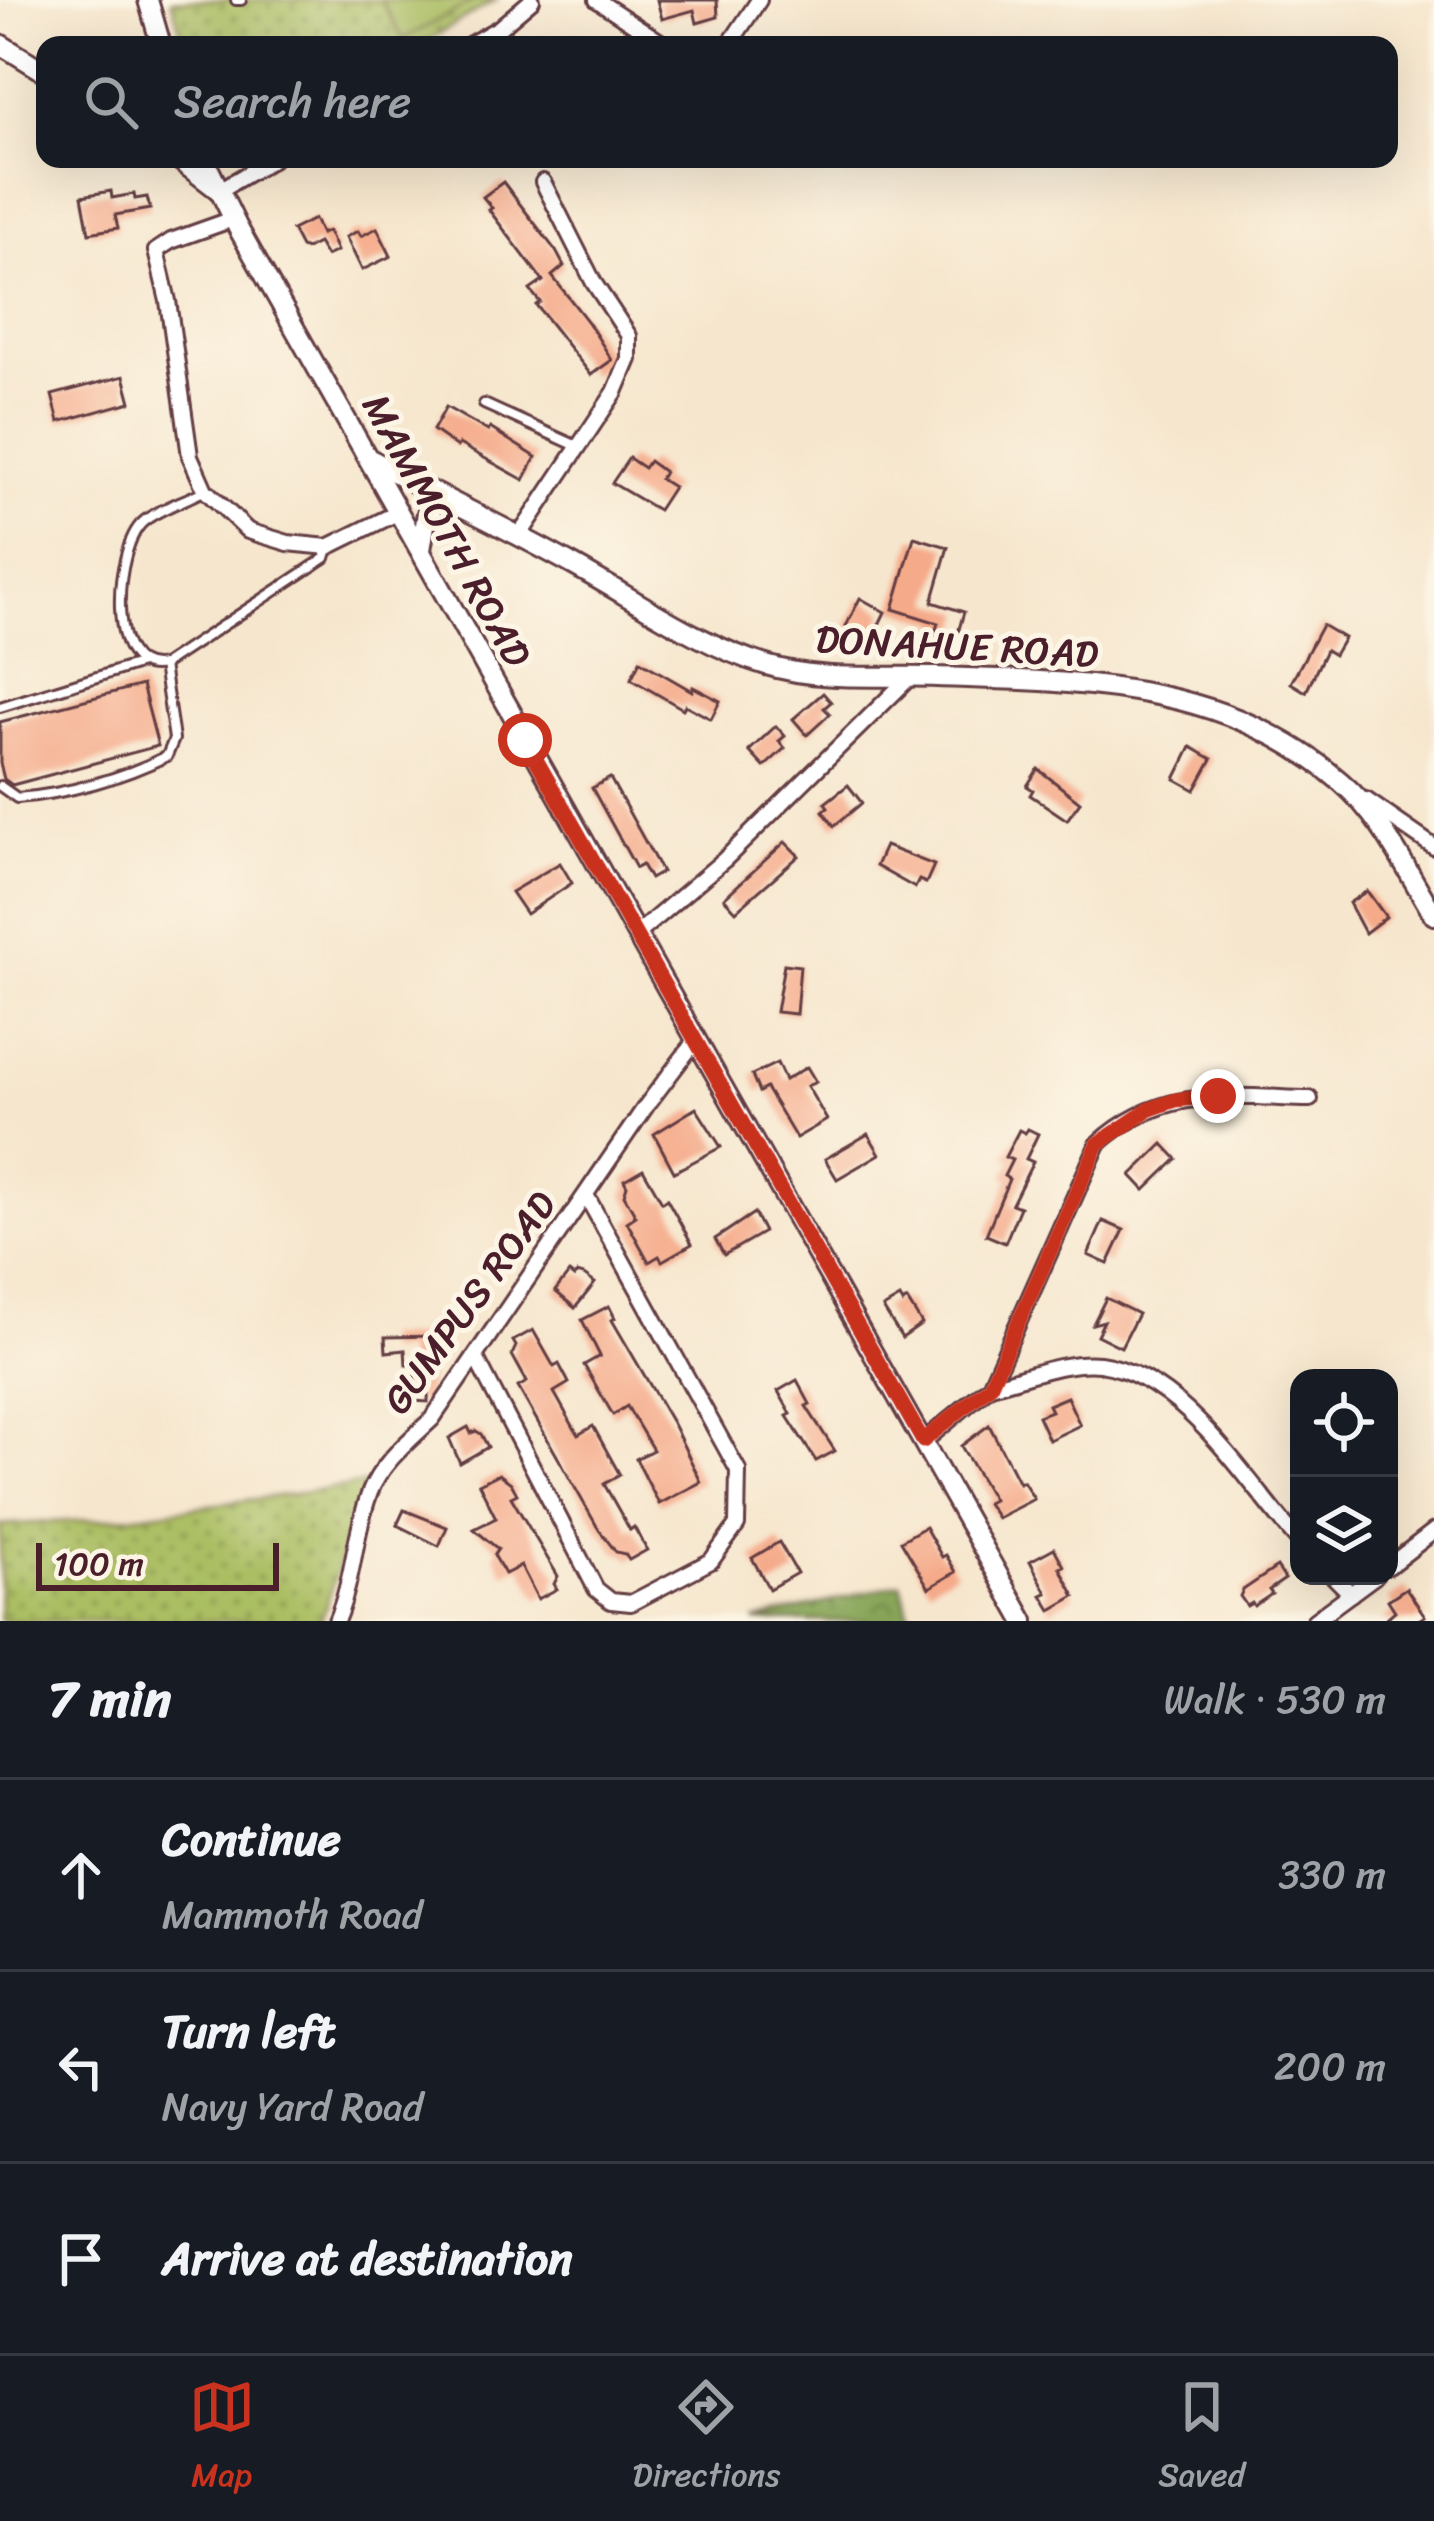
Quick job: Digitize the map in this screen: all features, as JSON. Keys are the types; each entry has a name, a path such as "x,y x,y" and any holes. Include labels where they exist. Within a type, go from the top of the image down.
{"main road":[{"path":"151,1 159,36"},
{"path":"0,44 36,66"},
{"path":"190,168 218,190"},
{"name":"MAMMOTH ROAD","path":"208,168 1024,1621"},
{"name":"DONAHUE ROAD","path":"368,458 644,608 764,664 814,675 1063,680 1179,698 1280,740 1342,783 1388,837 1434,915"},
{"path":"421,550 427,513 442,499"}],"street":[{"path":"485,36 532,0"},
{"path":"597,0 651,36"},
{"path":"735,36 759,0"},
{"path":"218,190 257,168"},
{"path":"518,536 614,392 629,359 629,335 594,283 543,182"},
{"path":"233,219 156,251 168,301 190,456 205,490 248,531 288,543 328,547 399,512"},
{"path":"638,933 724,860 910,676"},
{"path":"1342,783 1434,847"},
{"name":"GUMPUS ROAD","path":"336,1621 371,1488 395,1455 432,1419 696,1040"},
{"path":"990,1386 1098,1144 1113,1131 1176,1100 1310,1099"},
{"path":"476,1358 596,1589 611,1601 632,1603 711,1561 737,1525 738,1471 586,1197"},
{"path":"923,1441 990,1386 1069,1366 1099,1364 1136,1374 1173,1396 1290,1530"},
{"path":"1398,1558 1434,1532"},
{"path":"1342,1585 1351,1594"},
{"path":"1314,1621 1363,1585"}],"lane":[{"path":"484,404 578,447"},
{"path":"205,490 142,523 130,548 122,571 120,621 127,643 142,663 155,668 164,665 325,558 328,547"},
{"path":"0,707 142,663"},
{"path":"0,786 17,798 38,797 141,769 167,756 174,739 164,665"}],"green space":[{"path":"171,0 496,0 435,36 182,36"},
{"path":"381,0 475,0 409,36 401,36"},
{"path":"366,1484 321,1621 0,1621 0,1525 108,1519"},
{"path":"901,1583 911,1621 754,1621"}],"building":[{"path":"657,0 717,0 718,17 697,23 694,10 662,19"},
{"path":"503,182 556,251 564,266 552,276 612,360 591,375 536,305 540,302 530,290 543,281 483,197"},
{"path":"111,191 112,198 147,197 150,209 115,215 118,228 89,233 82,196"},
{"path":"314,219 321,234 328,231 337,251 326,256 318,243 301,247 292,230"},
{"path":"377,228 391,256 362,270 346,237"},
{"path":"124,376 131,402 59,422 52,395"},
{"path":"446,407 536,457 524,480 433,430"},
{"path":"629,458 644,468 649,461 664,472 660,479 673,487 658,510 612,483"},
{"path":"914,537 948,547 932,602 964,612 955,643 934,636 938,623 893,609"},
{"path":"860,598 885,612 872,639 846,626"},
{"path":"1322,625 1344,638 1334,655 1326,650 1306,692 1291,683"},
{"path":"640,661 720,701 711,719 631,679"},
{"path":"142,685 158,746 12,785 4,779 0,722"},
{"path":"823,693 831,702 824,708 830,714 807,735 793,719"},
{"path":"776,726 785,736 779,741 785,748 764,767 749,751"},
{"path":"1191,747 1212,759 1195,790 1175,779"},
{"path":"1038,769 1080,802 1067,820 1030,795 1033,790 1027,786"},
{"path":"610,778 662,872 650,879 642,865 636,868 592,788"},
{"path":"848,785 862,803 834,826 823,811 828,807 825,803"},
{"path":"785,842 799,856 736,911 724,898"},
{"path":"885,846 934,865 926,883 919,880 915,888 876,866"},
{"path":"560,863 572,883 526,914 511,892"},
{"path":"1367,891 1386,917 1365,933 1349,903"},
{"path":"784,964 800,966 796,1014 776,1012"},
{"path":"777,1063 785,1080 807,1067 816,1082 807,1086 827,1120 796,1138 766,1088 759,1092 752,1075"},
{"path":"696,1108 721,1147 674,1172 654,1134"},
{"path":"1028,1129 1038,1134 1026,1159 1033,1162 1012,1204 1020,1207 1005,1243 986,1235 1009,1179 1004,1176 1012,1160 1005,1157 1019,1130 1025,1133"},
{"path":"868,1134 880,1154 837,1179 825,1159"},
{"path":"1163,1144 1177,1159 1145,1190 1131,1175"},
{"path":"643,1169 662,1202 667,1199 692,1244 662,1261 659,1256 649,1262 627,1222 636,1216 624,1195 624,1180"},
{"path":"754,1213 764,1232 724,1255 715,1239"},
{"path":"1103,1221 1124,1230 1108,1264 1088,1255"},
{"path":"569,1273 595,1283 575,1308 555,1291"},
{"path":"900,1298 903,1303 907,1300 922,1324 902,1338 883,1308"},
{"path":"1106,1298 1138,1314 1121,1347 1097,1335 1104,1321 1093,1324"},
{"path":"609,1306 612,1320 701,1482 659,1504 636,1459 653,1450 627,1406 613,1415 584,1365 600,1356 582,1320"},
{"path":"533,1330 569,1383 554,1392 578,1435 593,1426 620,1475 604,1484 647,1550 629,1560 599,1530 518,1387 527,1382 512,1355 513,1341"},
{"path":"437,1336 442,1358 437,1365 429,1365 428,1402 414,1401 416,1365 406,1365 405,1350 386,1352 385,1337"},
{"path":"797,1380 810,1404 806,1406 835,1451 816,1461 787,1416 791,1414 778,1391"},
{"path":"1067,1397 1080,1425 1049,1440 1038,1416 1051,1411 1048,1405"},
{"path":"989,1425 1019,1483 1023,1481 1034,1499 997,1518 987,1503 993,1500 961,1446"},
{"path":"468,1427 471,1433 481,1434 488,1447 460,1463 449,1438"},
{"path":"499,1474 511,1483 517,1494 511,1497 558,1576 557,1589 538,1599 521,1566 505,1574 494,1555 498,1549 474,1529 496,1518 479,1484"},
{"path":"404,1510 447,1527 439,1546 397,1525"},
{"path":"925,1527 956,1572 929,1588 901,1541"},
{"path":"779,1542 797,1573 769,1589 752,1558"},
{"path":"1054,1548 1075,1596 1051,1610 1030,1561"},
{"path":"1277,1567 1285,1579 1269,1590 1272,1594 1247,1606 1240,1596 1243,1590"},
{"path":"1406,1588 1425,1616 1417,1621 1383,1621 1395,1611 1388,1600"}],"route":[{"path":"525,740 923,1441 990,1386 1098,1144 1148,1110 1176,1100 1218,1096"}]}
